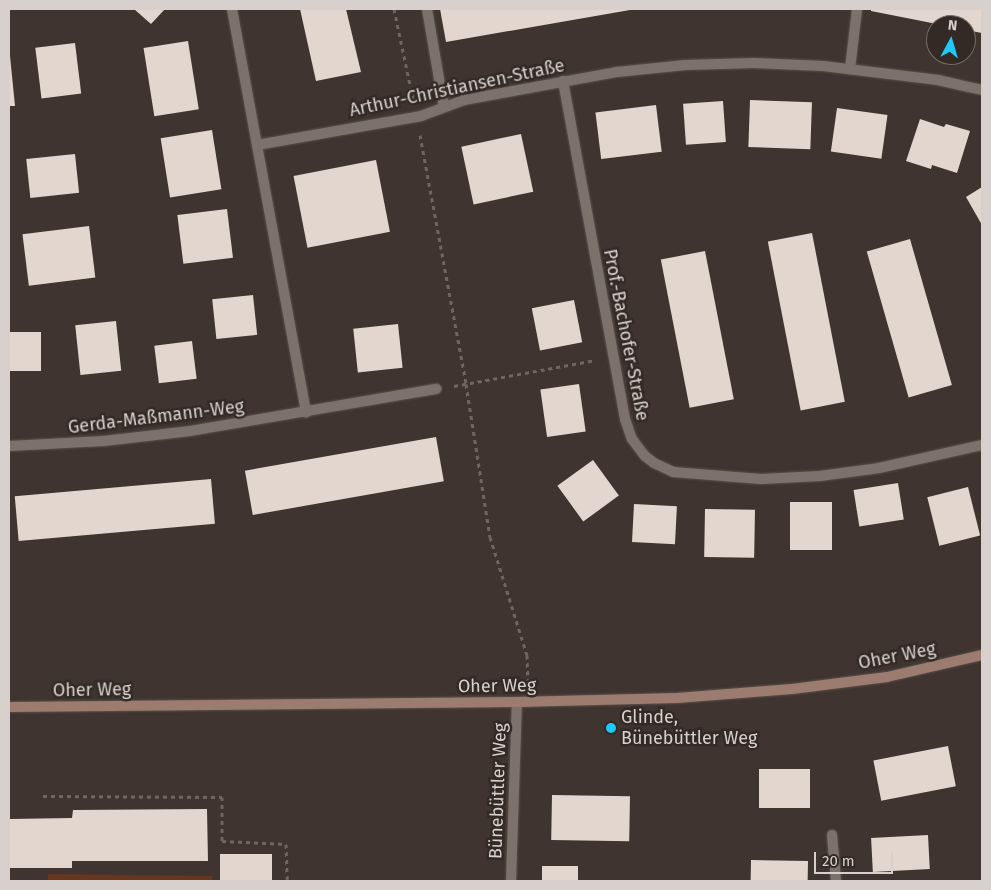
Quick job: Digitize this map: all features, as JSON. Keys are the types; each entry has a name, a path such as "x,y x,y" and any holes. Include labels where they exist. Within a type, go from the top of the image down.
{"street":[{"path":"232,9 306,413"},
{"path":"427,9 444,107"},
{"path":"850,69 857,9"},
{"name":"Arthur-Christiansen-Straße","path":"257,145 416,116 464,100 651,68 720,63 789,64 850,69 938,80 982,90"},
{"name":"Prof.-Bachofer-Straße","path":"563,82 625,419 632,439 654,463 673,472 750,479 820,476 908,463 982,445"},
{"name":"Gerda-Maßmann-Weg","path":"9,446 147,436 306,413 436,389"},
{"name":"Oher Weg","path":"9,706 523,702 667,698 792,689 887,677 982,655"},
{"name":"Bünebüttler Weg","path":"511,881 523,702"},
{"path":"832,835 836,881"}],"path":[{"path":"394,9 466,384 490,537 527,655 523,702"},
{"path":"436,389 613,357"},
{"path":"43,796 222,797 222,840 286,844 287,881"}],"shaded area":[{"path":"48,874 212,876 213,881 48,881"}],"building":[{"path":"134,9 165,9 151,24"},
{"path":"300,9 346,9 361,72 316,81"},
{"path":"440,9 630,9 630,10 446,42"},
{"path":"871,9 982,9 982,33 976,32 976,15 926,15 926,22 871,11"},
{"path":"188,41 199,109 154,116 144,48"},
{"path":"75,43 81,94 42,98 35,48"},
{"path":"9,46 15,106 9,106"},
{"path":"750,100 812,102 810,149 748,147"},
{"path":"723,101 726,142 686,145 683,104"},
{"path":"656,105 662,152 601,159 595,112"},
{"path":"837,108 888,115 881,159 831,152"},
{"path":"920,119 944,127 946,124 970,131 957,173 932,165 931,169 906,161"},
{"path":"212,130 221,189 170,197 161,138"},
{"path":"521,134 533,192 474,204 461,147"},
{"path":"75,154 79,193 30,198 26,159"},
{"path":"376,160 390,232 307,248 294,176"},
{"path":"982,187 982,225 966,197"},
{"path":"227,209 233,258 183,264 177,215"},
{"path":"89,226 95,278 29,286 22,234"},
{"path":"812,233 845,402 801,410 768,242"},
{"path":"910,239 952,385 909,398 867,251"},
{"path":"705,251 734,399 690,408 661,260"},
{"path":"253,295 257,335 216,339 212,299"},
{"path":"574,300 582,342 540,350 532,308"},
{"path":"116,321 121,371 80,375 75,325"},
{"path":"398,324 403,368 358,372 353,329"},
{"path":"9,332 41,332 41,371 9,371"},
{"path":"192,341 197,379 159,383 154,346"},
{"path":"579,384 586,432 547,437 540,389"},
{"path":"436,437 444,481 253,515 245,471"},
{"path":"593,460 619,496 583,521 557,486"},
{"path":"211,479 215,524 19,541 15,496"},
{"path":"898,483 904,520 859,527 854,490"},
{"path":"968,487 980,536 939,546 927,497"},
{"path":"790,502 832,502 832,550 790,550"},
{"path":"634,504 677,506 675,544 632,542"},
{"path":"705,509 755,510 754,558 704,557"},
{"path":"948,746 956,786 881,801 873,761"},
{"path":"759,769 810,769 810,808 759,808"},
{"path":"552,795 630,796 629,841 551,840"},
{"path":"207,809 208,861 72,861 72,868 9,868 9,819 72,818 73,810"},
{"path":"928,835 930,869 873,872 871,838"},
{"path":"220,854 272,854 272,881 220,881"},
{"path":"751,860 808,861 808,881 751,881"},
{"path":"542,866 578,866 578,881 542,881"}],"place":[{"name":"Glinde, Bünebüttler Weg","path":"611,728"}]}
